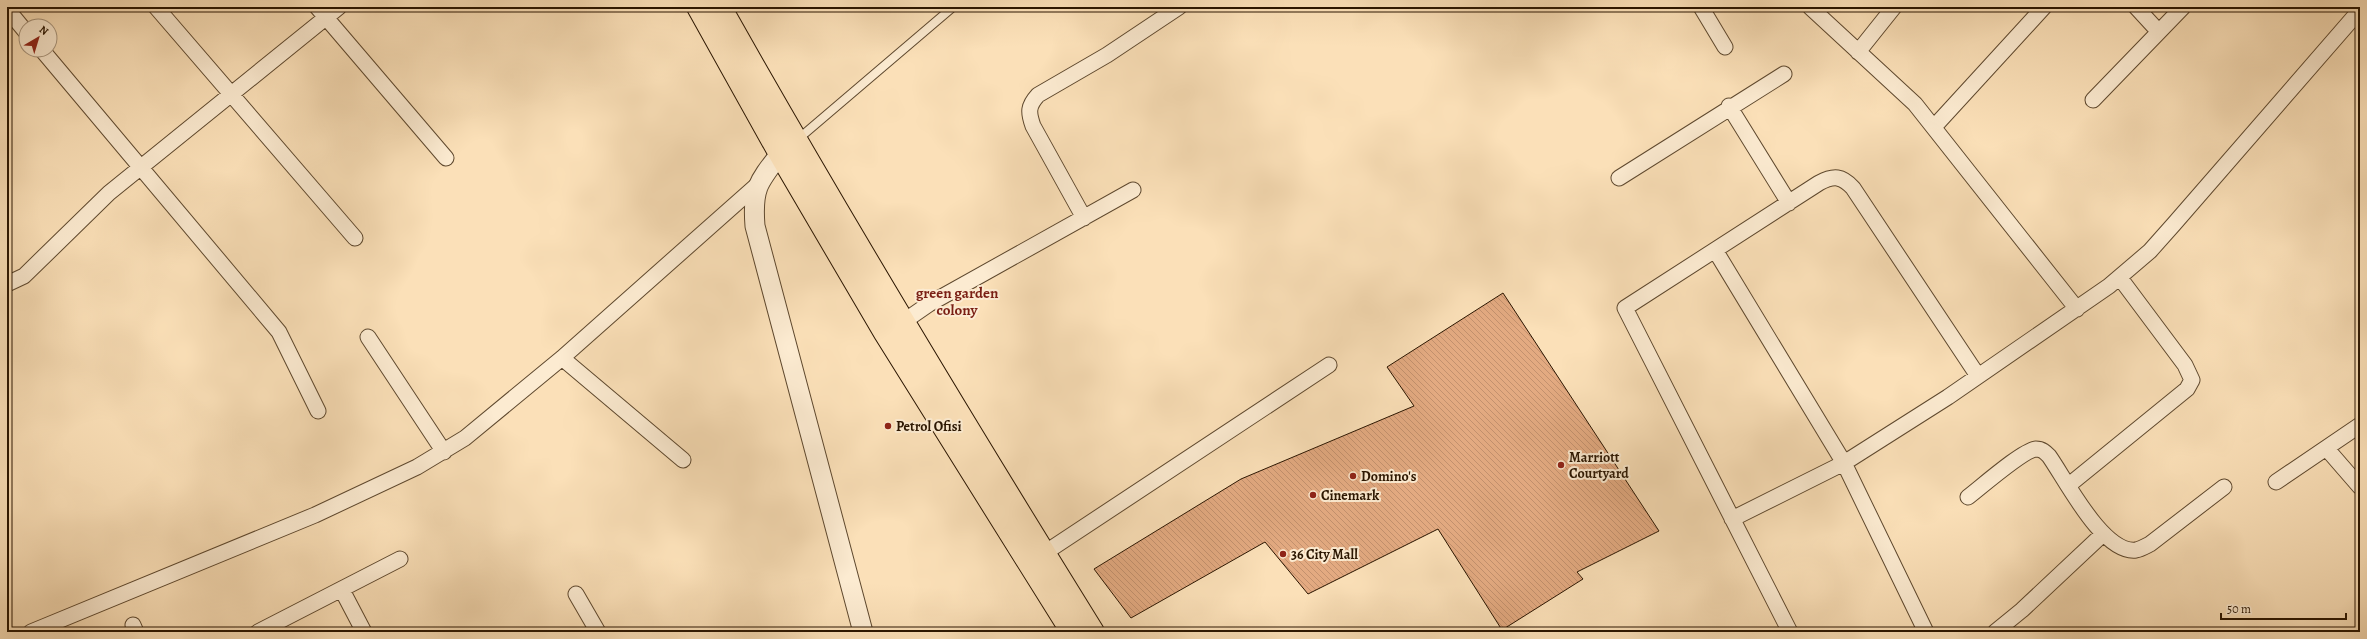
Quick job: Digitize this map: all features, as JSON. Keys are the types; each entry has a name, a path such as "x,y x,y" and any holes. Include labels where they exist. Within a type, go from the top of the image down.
{"highway":[{"path":"698,7 903,322 1037,559 1072,632"},
{"path":"720,7 788,147 885,333 1037,559 1093,632"}],"street":[{"path":"156,7 230,95 355,238"},
{"path":"7,284 24,276 108,193 230,95 322,12 339,7"},
{"path":"1084,218 1033,126 1028,110 1038,95 1107,55 1179,7"},
{"path":"1701,7 1725,46"},
{"path":"1810,7 1905,94 1934,127 2077,310"},
{"path":"1858,52 1894,7"},
{"path":"1934,127 2044,7"},
{"path":"2136,7 2159,32"},
{"path":"2093,100 2184,7"},
{"path":"7,9 18,22"},
{"path":"1732,519 1844,463 2077,310 2120,278 2150,251 2360,10"},
{"path":"322,12 446,158"},
{"path":"49,58 279,332 318,411"},
{"path":"1619,178 1730,106 1784,74"},
{"path":"1730,106 1789,203"},
{"path":"31,632 321,512 444,452 465,438 562,358 757,185 788,147"},
{"path":"1790,632 1625,308 1827,179 1838,177 1846,181 1978,376"},
{"path":"757,185 754,202 755,226 863,632"},
{"path":"903,322 930,304 1133,190"},
{"path":"1715,250 1844,463 1926,632"},
{"path":"2069,485 2187,389 2192,380 2185,365 2120,278"},
{"path":"368,337 444,452"},
{"path":"562,358 683,460"},
{"path":"1037,559 1329,365"},
{"path":"2276,482 2360,426"},
{"path":"1968,497 2022,455 2035,449 2044,452 2049,456 2103,534 2126,548 2142,548 2224,488"},
{"path":"2327,449 2360,487"},
{"path":"1995,632 2022,610 2103,534"},
{"path":"258,632 400,560"},
{"path":"342,590 364,632"},
{"path":"576,594 598,632"}],"lane":[{"path":"788,147 953,7"}],"building":[{"name":"36 City Mall","path":"1503,293 1659,531 1577,572 1583,579 1502,630 1438,529 1308,594 1265,542 1131,618 1094,569 1241,479 1414,406 1387,367"}],"place":[{"name":"Petrol Ofisi","path":"888,426"},
{"name":"Marriott Courtyard","path":"1561,465"},
{"name":"Domino's","path":"1353,476"},
{"name":"Cinemark","path":"1313,495"},
{"name":"36 City Mall","path":"1283,554"}],"district":[{"name":"green garden colony","path":"957,302"}]}
